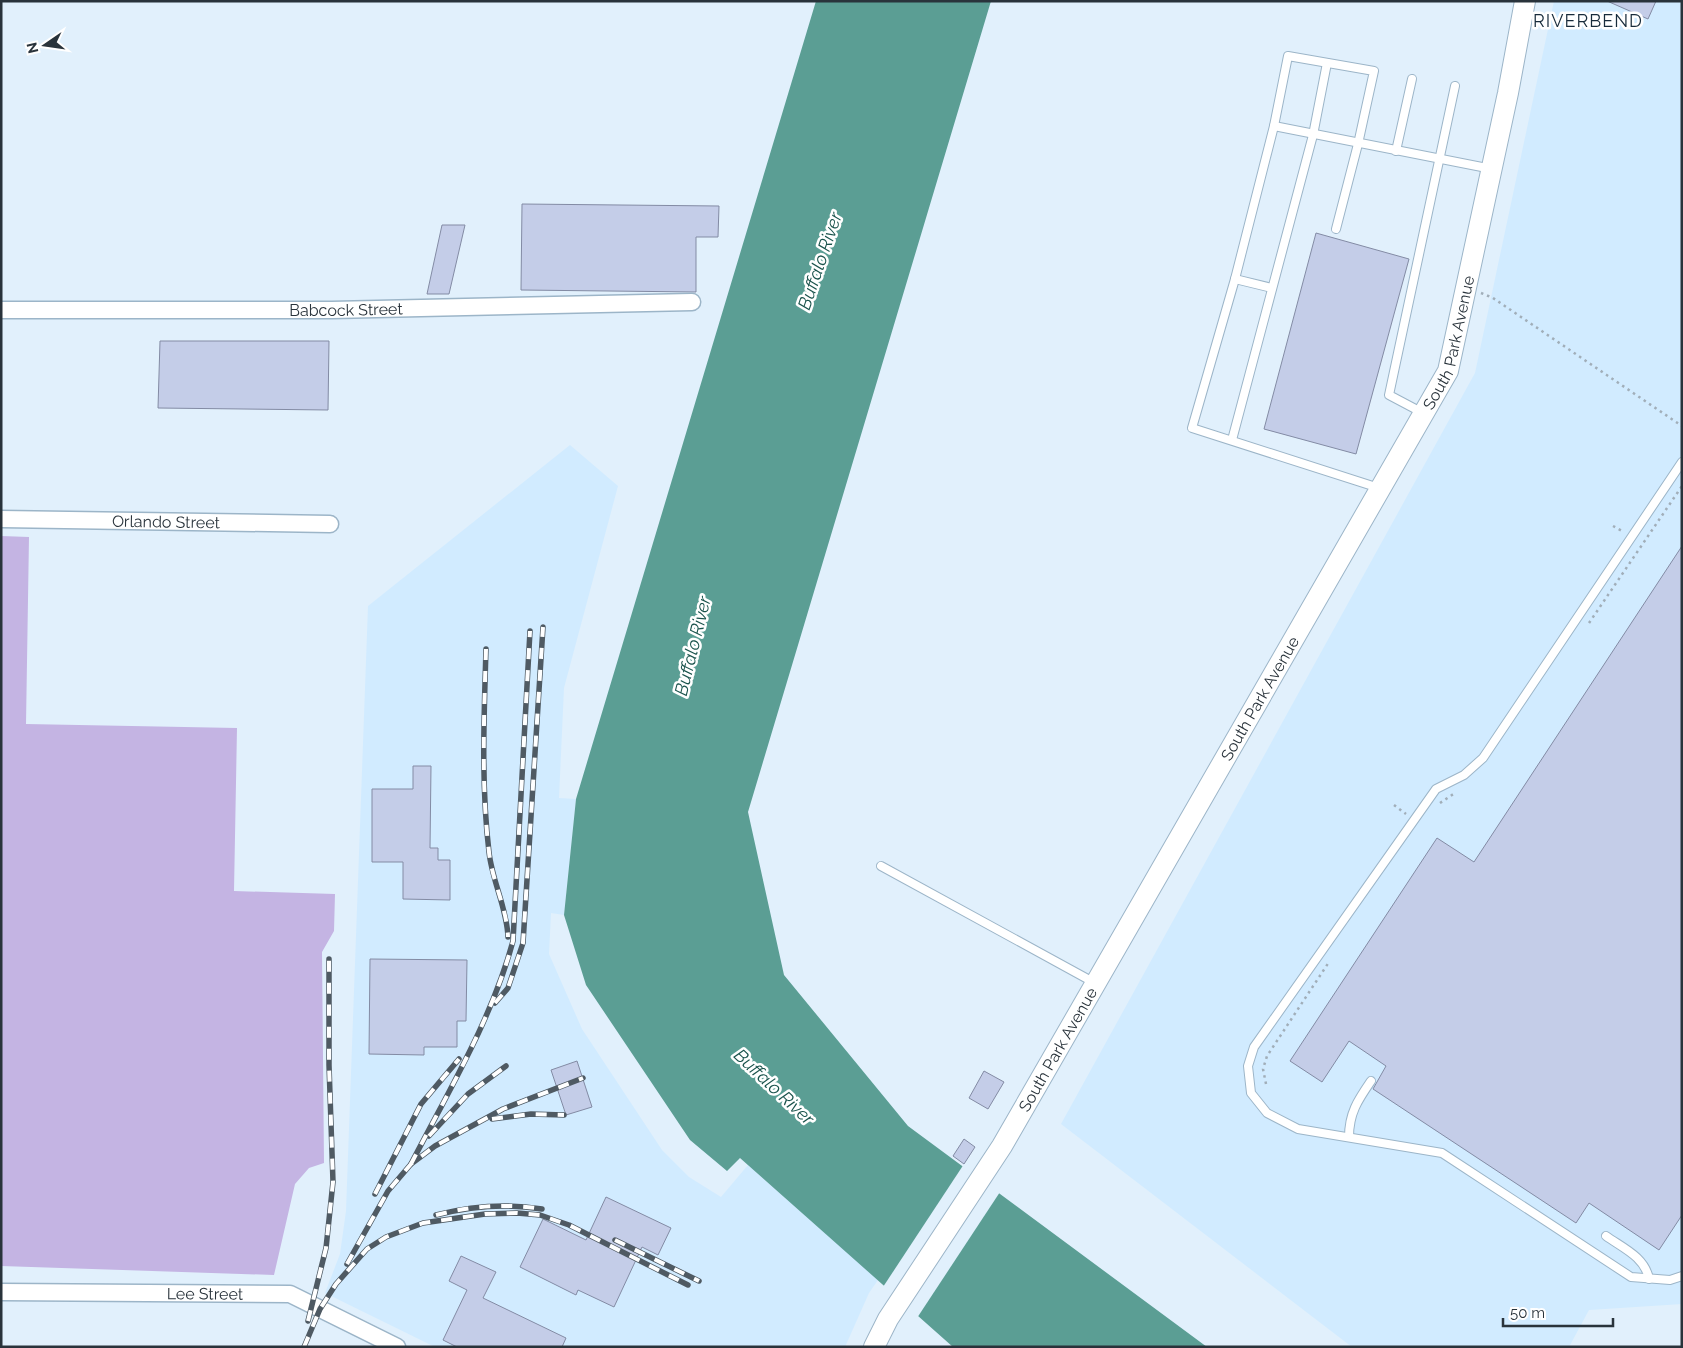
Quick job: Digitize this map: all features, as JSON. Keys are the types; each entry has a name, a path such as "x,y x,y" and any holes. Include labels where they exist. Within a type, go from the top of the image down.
{"street":[{"name":"South Park Avenue","path":"874,1347 888,1319 1002,1146 1425,414 1451,362 1526,1"},
{"name":"Babcock Street","path":"1,310 332,310 692,302"},
{"name":"Orlando Street","path":"1,519 330,524"},
{"name":"Lee Street","path":"1,1292 290,1294 397,1347"}],"lane":[{"path":"1336,229 1358,144 1374,71 1288,56 1274,126 1235,279 1192,428 1381,488"},
{"path":"1232,440 1313,135 1327,63"},
{"path":"1396,151 1412,79"},
{"path":"1425,414 1389,396 1455,86"},
{"path":"1274,126 1492,169"},
{"path":"1235,279 1272,288"},
{"path":"1682,462 1482,758 1464,775 1436,789 1254,1046 1248,1066 1251,1093 1267,1113 1298,1129 1442,1153 1631,1277 1670,1280 1682,1276"},
{"path":"881,866 1096,983"},
{"path":"1349,1137 1349,1123 1353,1108 1370,1081"},
{"path":"1606,1236 1640,1259 1647,1269 1649,1279"}],"path":[{"path":"1466,288 1493,298 1682,426"}],"shaded area":[{"path":"1554,1 1682,1 1682,1304 1589,1310 1569,1347 1352,1347 1061,1124 1475,373"},
{"path":"570,445 618,486 564,688 559,798 576,799 564,915 551,913 549,954 582,1029 662,1150 689,1177 721,1197 748,1165 878,1280 869,1293 845,1347 435,1347 325,1293 340,1254 346,1211 368,606"},
{"path":"1,536 29,537 26,724 237,728 234,891 335,894 334,931 322,952 324,1163 309,1168 295,1184 274,1275 1,1266"}],"water":[{"name":"Buffalo River","path":"816,1 991,1 748,812 784,975 908,1126 1207,1347 953,1347 740,1158 727,1171 690,1140 586,985 564,915 576,799"}],"pier":[{"path":"964,1164 1000,1192 917,1318 883,1287"}],"building":[{"path":"1607,1 1656,1 1648,19"},
{"path":"522,204 719,206 718,237 696,237 696,292 521,290"},
{"path":"442,225 465,225 449,294 427,294"},
{"path":"1316,233 1409,259 1356,454 1264,429"},
{"path":"160,341 329,341 328,410 158,408"},
{"path":"1682,546 1682,1215 1659,1250 1589,1203 1576,1223 1373,1089 1386,1066 1349,1041 1322,1082 1290,1061 1437,838 1474,862"},
{"path":"413,766 431,766 430,848 438,848 438,860 450,860 450,900 403,899 403,862 372,862 372,789 413,789"},
{"path":"370,959 467,960 466,1021 457,1021 457,1047 424,1047 424,1055 369,1054"},
{"path":"577,1061 592,1107 566,1115 551,1070"},
{"path":"984,1071 1004,1082 988,1109 969,1098"},
{"path":"964,1139 975,1147 964,1164 953,1156"},
{"path":"606,1197 671,1228 658,1255 642,1247 614,1307 578,1290 576,1295 520,1267 543,1219 586,1240"},
{"path":"461,1256 496,1272 483,1298 566,1338 562,1347 457,1347 443,1340 467,1290 449,1281"}],"railway":[{"path":"495,1003 508,988 523,943 543,627"},
{"path":"411,1164 481,1027 504,970 513,941 530,631"},
{"path":"486,649 484,751 486,827 491,863 505,916 508,937"},
{"path":"308,1321 326,1248 333,1182 329,1065 329,959"},
{"path":"375,1194 421,1104 459,1059"},
{"path":"429,1136 468,1094 506,1066"},
{"path":"347,1264 388,1191 411,1164 435,1146 503,1109 583,1078"},
{"path":"492,1119 531,1114 564,1115"},
{"path":"436,1215 462,1209 489,1206 542,1209"},
{"path":"304,1347 320,1309 336,1284 367,1249 386,1237 423,1223 485,1214 517,1213 540,1215 569,1225 688,1285"},
{"path":"615,1240 699,1281"}],"district":[{"name":"RIVERBEND","path":"1588,21"}]}
